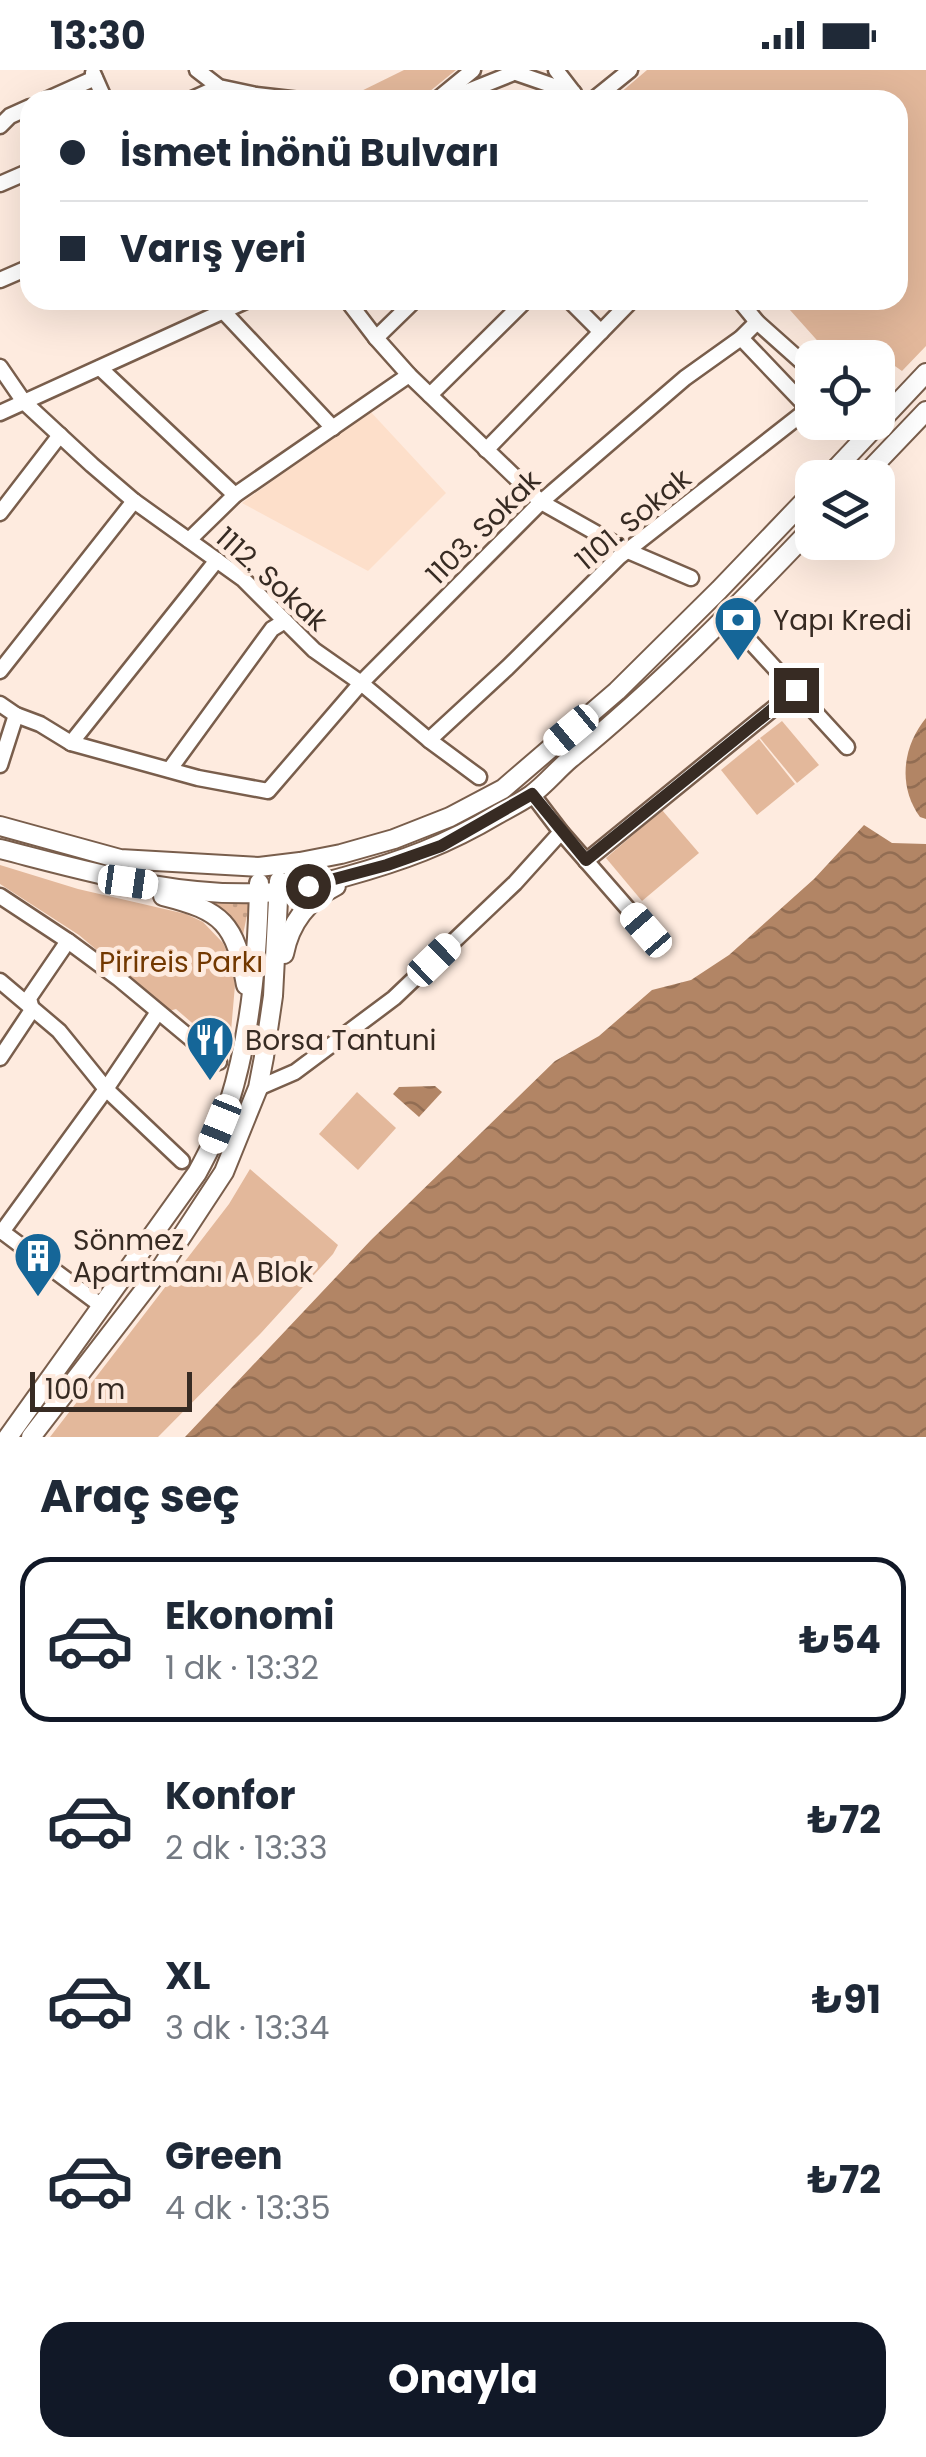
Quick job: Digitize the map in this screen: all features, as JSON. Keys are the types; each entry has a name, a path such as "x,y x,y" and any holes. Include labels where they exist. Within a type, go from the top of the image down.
{"main road":[{"path":"895,405 926,373"},
{"path":"879,460 926,411"},
{"path":"844,460 862,440"},
{"path":"886,440 891,448"},
{"path":"0,826 120,859 268,866 341,854 450,817 503,789 617,690 795,511"},
{"path":"273,996 289,934 307,906 333,887 441,846 532,794 631,709 795,546"},
{"path":"0,849 128,882 188,890 280,892 387,865"},
{"path":"31,1437 159,1271 224,1172 258,1088 273,996 280,892 268,866"},
{"path":"8,1437 197,1173 212,1145 228,1104 250,1010 259,892 268,866"},
{"path":"128,882 152,894 196,904 221,920 238,946 250,1010"}],"street":[{"path":"197,70 219,87 233,90"},
{"path":"449,90 473,70"},
{"path":"556,70 571,90"},
{"path":"606,90 630,70"},
{"path":"469,90 511,72 560,90"},
{"path":"64,90 93,74"},
{"path":"212,90 219,87"},
{"path":"0,126 20,112"},
{"path":"355,310 409,376 542,502 628,551 690,578"},
{"path":"376,338 405,310"},
{"path":"430,396 516,310"},
{"path":"579,310 601,332"},
{"path":"486,450 622,310"},
{"path":"747,310 795,356"},
{"path":"0,413 223,311 333,428"},
{"name":"1103. Sokak","path":"170,769 268,792 361,683 542,502 685,378 757,322"},
{"name":"1101. Sokak","path":"429,740 628,551 803,414 804,404 741,338"},
{"name":"1112. Sokak","path":"0,367 24,402 134,501 243,579 314,650 479,777"},
{"path":"100,368 234,495"},
{"path":"189,540 234,495 409,376"},
{"path":"0,513 60,436"},
{"path":"0,671 134,501"},
{"path":"72,743 217,560"},
{"path":"727,616 847,747"},
{"path":"0,704 72,743 170,769 272,629 285,620"},
{"path":"586,860 796,690"},
{"path":"0,765 16,715"},
{"path":"532,794 650,934"},
{"path":"258,1088 296,1072 394,998 515,883 562,832"},
{"path":"0,896 68,941 219,1062"},
{"path":"0,1058 32,1010 29,998 68,941"},
{"path":"0,981 59,1031 106,1089 182,1160"},
{"path":"102,1307 1,1231 158,1012"}],"shaded area":[{"path":"369,410 446,493 368,571 242,503"}],"green space":[{"path":"404,70 456,70 431,90 363,90"},
{"path":"647,70 926,70 926,346 902,371 895,366 895,340 817,340 790,310 908,310 908,90 624,90"},
{"path":"782,721 819,765 797,783 760,738"},
{"path":"759,739 795,784 757,815 721,770"},
{"path":"662,810 699,853 642,901 606,858"},
{"name":"Pirireis Parkı","path":"0,865 78,889 186,914 203,922 223,943 232,963 235,985 230,1043 213,1041 176,1009 169,1011 79,935 0,884"},
{"path":"199,899 250,901 241,944"},
{"path":"357,1092 396,1128 358,1170 319,1134"},
{"path":"250,1169 338,1245 333,1254 158,1437 50,1437 229,1204"}],"water":[{"path":"926,718 926,819 920,817 908,793 906,767 912,741"},
{"path":"864,825 892,843 926,844 926,1437 185,1437 371,1240 555,1061 599,1036 652,990 691,980 729,955 814,879"},
{"path":"435,1086 442,1092 419,1117 393,1094 399,1087"}],"place":[{"name":"Yapı Kredi","path":"738,662"},
{"name":"Borsa Tantuni","path":"210,1082"},
{"name":"Sönmez Apartmanı A Blok","path":"38,1298"}],"route":[{"path":"308,886 441,846 532,794 586,860 796,690"}]}
